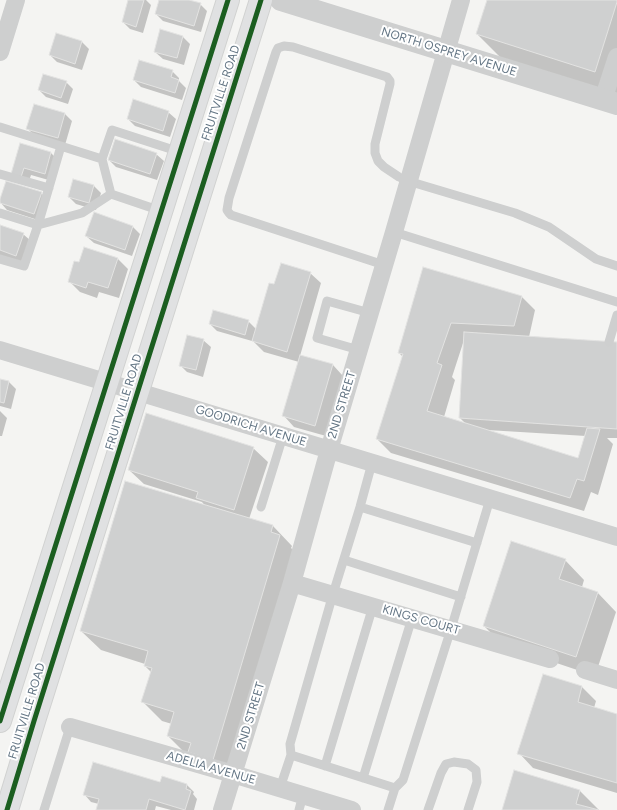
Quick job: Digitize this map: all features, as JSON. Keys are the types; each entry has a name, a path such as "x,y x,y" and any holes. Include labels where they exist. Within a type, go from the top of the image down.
{"main road":[{"name":"FRUITVILLE ROAD","path":"0,721 228,0"},
{"name":"FRUITVILLE ROAD","path":"11,809 137,392 261,0"}],"street":[{"path":"0,52 16,0"},
{"name":"NORTH OSPREY AVENUE","path":"281,0 610,102"},
{"name":"2ND STREET","path":"222,810 292,583 329,450 461,0"},
{"path":"610,102 617,57"},
{"name":"GOODRICH AVENUE","path":"0,350 617,537"},
{"name":"KINGS COURT","path":"292,583 550,659"},
{"path":"585,670 617,680"},
{"name":"ADELIA AVENUE","path":"70,726 280,788 301,803 352,810"}],"lane":[{"path":"384,264 228,213 227,210 231,191 278,48 284,46 293,47 387,77 390,84 375,144 375,153 378,161 399,177 515,213 549,227 596,259 612,264"},
{"path":"0,127 102,159"},
{"path":"111,194 102,159 112,130 180,152"},
{"path":"0,259 24,266 38,225 61,146"},
{"path":"0,174 48,188"},
{"path":"111,194 161,211"},
{"path":"0,213 38,225 82,213 111,194"},
{"path":"394,232 617,302"},
{"path":"359,350 316,338 326,301 370,313"},
{"path":"610,342 617,315"},
{"path":"261,507 283,436"},
{"path":"280,788 291,755 290,744 372,463"},
{"path":"388,810 395,788 403,780 461,597 490,499"},
{"path":"360,507 477,543"},
{"path":"344,560 461,597"},
{"path":"325,766 373,606"},
{"path":"364,778 412,618"},
{"path":"44,810 70,726"},
{"path":"291,755 395,788"},
{"path":"428,810 441,773 446,764 454,762 468,764 476,770 477,782 468,810"}],"building":[{"path":"128,0 144,0 136,27 122,22"},
{"path":"159,0 189,0 201,3 194,26 155,14"},
{"path":"487,0 617,0 617,2 595,72 476,34"},
{"path":"160,29 183,36 177,58 154,52"},
{"path":"56,33 82,41 75,64 49,55"},
{"path":"139,60 173,70 171,77 179,80 175,93 133,80"},
{"path":"43,74 67,81 61,98 38,90"},
{"path":"133,99 169,111 163,131 127,119"},
{"path":"34,104 65,113 58,138 26,129"},
{"path":"115,139 157,153 150,174 108,160"},
{"path":"20,143 51,152 45,174 24,168 21,177 11,174"},
{"path":"73,179 94,185 89,203 68,197"},
{"path":"6,181 42,192 34,214 0,203"},
{"path":"94,212 133,226 125,250 85,236"},
{"path":"0,225 24,233 16,256 0,250"},
{"path":"84,247 118,258 108,288 88,282 86,288 68,282 74,261 79,262"},
{"path":"281,263 311,272 287,352 252,341 269,283 274,284"},
{"path":"423,267 522,296 514,326 451,323 437,363 442,365 427,411 578,458 587,428 600,429 584,481 577,479 570,498 376,439 403,354 398,353"},
{"path":"213,310 249,320 245,335 209,324"},
{"path":"464,332 617,342 617,429 459,418"},
{"path":"187,335 204,339 196,370 179,366"},
{"path":"300,355 333,364 315,426 282,416"},
{"path":"0,379 9,381 4,403 0,402"},
{"path":"146,413 254,447 234,510 196,498 198,492 128,470"},
{"path":"125,481 273,525 271,532 280,535 213,760 188,752 191,743 167,736 174,712 141,702 152,668 144,666 148,651 80,631"},
{"path":"511,541 566,559 559,579 598,592 576,657 483,626"},
{"path":"543,674 582,686 578,702 617,714 617,783 517,754"},
{"path":"93,762 160,782 162,776 187,784 186,789 191,791 185,810 149,799 146,810 96,810 99,799 83,795"},
{"path":"514,770 580,790 576,804 599,810 502,810"}],"cycle path":[{"path":"0,721 228,0"},
{"path":"7,810 261,0"}]}
